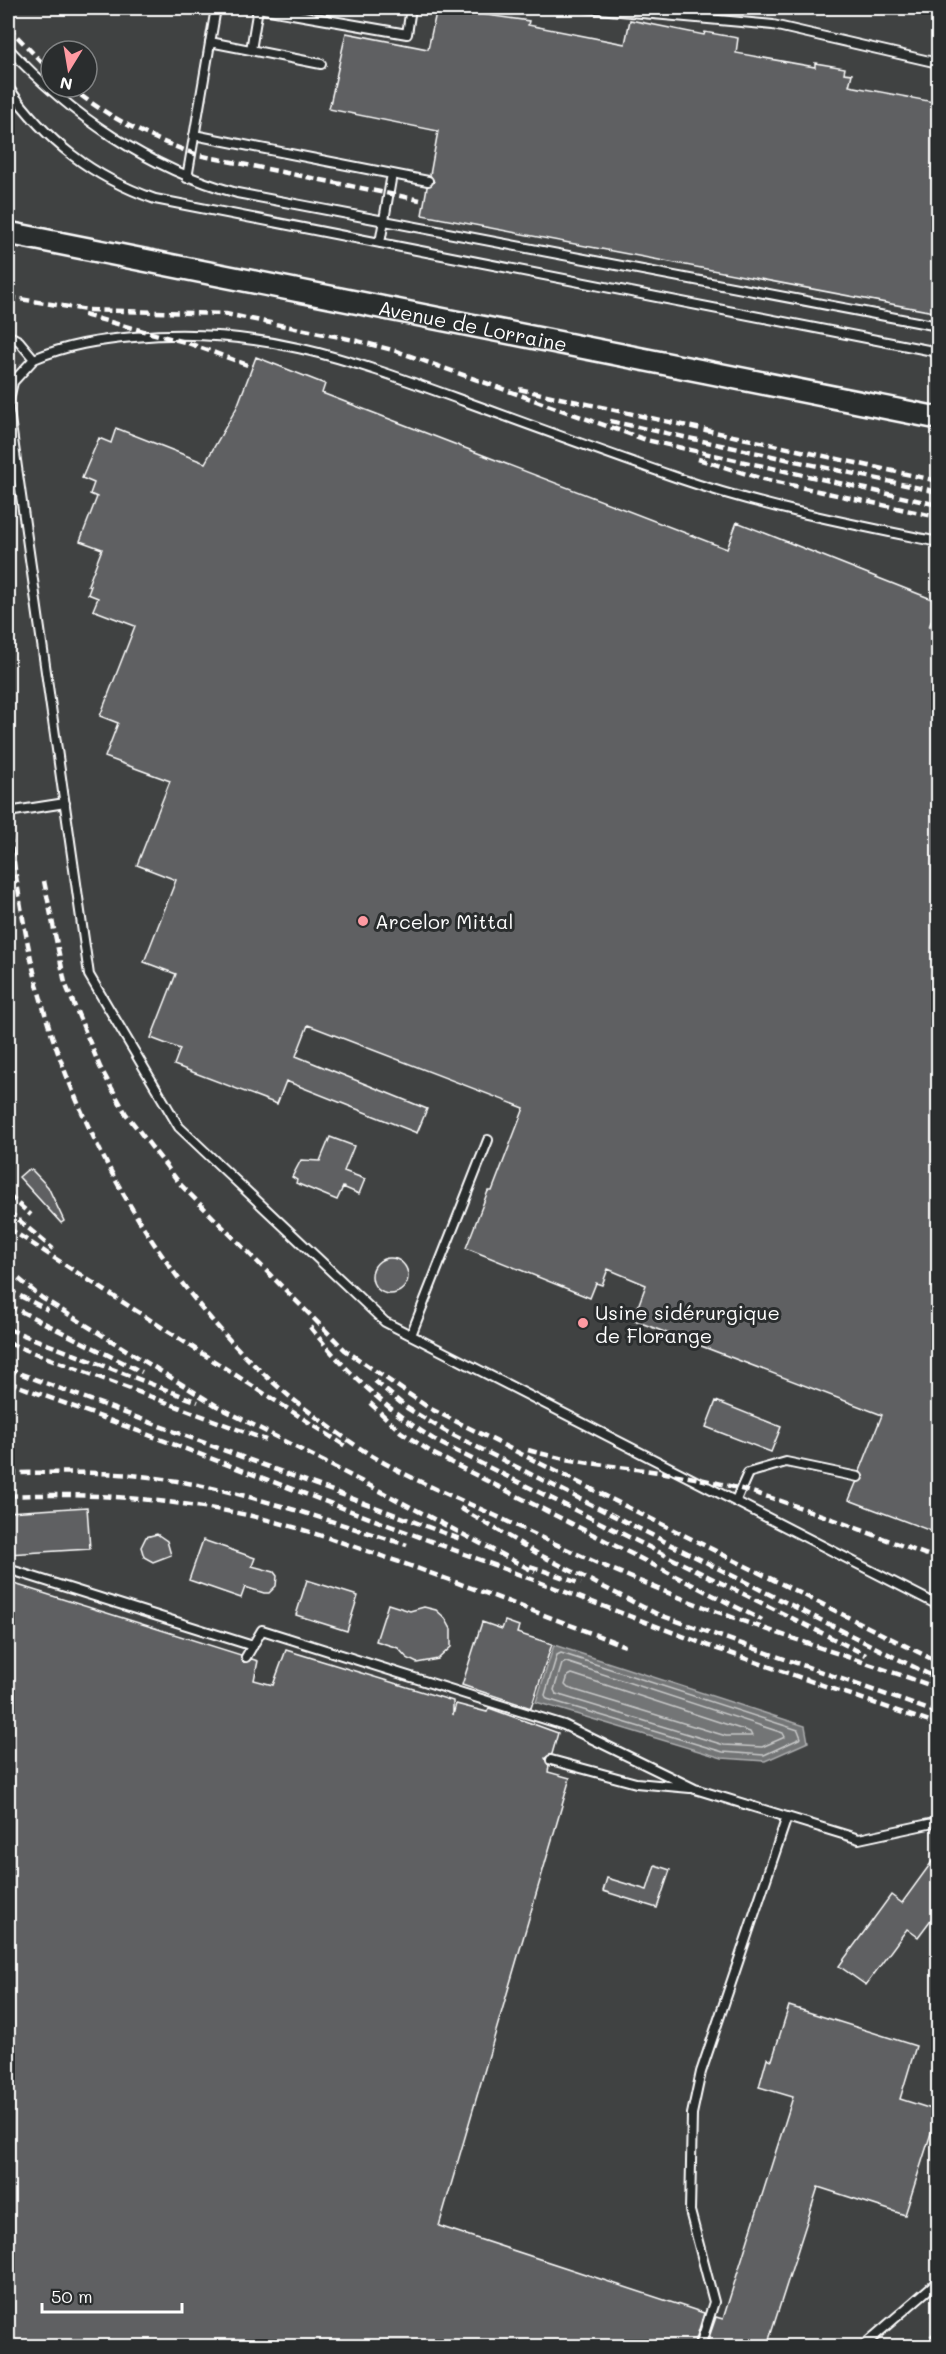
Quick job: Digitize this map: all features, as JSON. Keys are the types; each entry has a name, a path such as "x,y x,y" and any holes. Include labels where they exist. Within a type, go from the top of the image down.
{"main road":[{"name":"Avenue de Lorraine","path":"8,232 939,418"}],"lane":[{"path":"187,178 216,8"},
{"path":"251,50 258,8 407,34 411,8"},
{"path":"587,8 773,25 939,63"},
{"path":"210,42 321,64"},
{"path":"8,48 46,86 97,125 156,163 187,178 237,193 939,326"},
{"path":"8,87 35,123 60,148 86,167 132,192 154,199 939,352"},
{"path":"194,135 429,181"},
{"path":"380,243 392,174"},
{"path":"939,543 732,495 367,366 286,344 230,336 160,334 66,346 34,359 13,382 8,404 89,975 179,1127 385,1322 939,1605"},
{"path":"8,335 19,341 34,359"},
{"path":"8,812 65,802"},
{"path":"411,1335 488,1140"},
{"path":"736,1500 748,1473 786,1462 858,1477"},
{"path":"8,1569 253,1646"},
{"path":"246,1657 262,1630 564,1725 695,1789 859,1839 939,1822"},
{"path":"551,1760 636,1783 695,1789"},
{"path":"700,2346 714,2302 690,2211 692,2114 701,2072 787,1817"},
{"path":"863,2346 939,2281"}],"shaded area":[{"path":"8,8 938,8 938,2346 8,2346"}],"water":[{"path":"554,1645 805,1726 808,1742 765,1761 722,1758 536,1702"}],"building":[{"path":"437,8 529,21 528,25 625,44 630,20 704,35 705,32 738,38 736,53 815,67 815,63 845,68 844,73 852,74 849,86 939,103 939,313 422,215 427,187 434,182 430,175 438,131 329,109 346,33 428,49"},
{"name":"Arcelor Mittal","path":"256,357 325,384 322,393 727,549 737,522 939,602 929,627 939,631 939,1534 849,1500 856,1483 864,1479 860,1471 882,1415 633,1320 646,1285 608,1269 602,1285 596,1283 590,1298 466,1248 488,1191 492,1191 524,1108 308,1025 296,1056 427,1109 417,1133 286,1081 277,1104 174,1065 180,1049 151,1038 176,974 144,962 176,880 137,865 170,781 105,757 118,723 100,716 135,626 93,610 98,598 88,594 91,586 88,585 102,549 80,541 97,497 90,494 94,483 82,478 99,438 111,443 116,428 205,463 237,407"},
{"path":"330,1137 354,1146 344,1171 365,1179 359,1194 343,1187 337,1200 296,1183 297,1180 292,1177 301,1160 320,1161"},
{"path":"27,1170 32,1170 48,1187 64,1221 61,1223 19,1177"},
{"path":"390,1258 402,1264 408,1276 402,1288 390,1294 378,1288 372,1276 378,1264"},
{"path":"716,1401 781,1427 771,1452 706,1427"},
{"path":"87,1507 90,1549 8,1554 8,1512"},
{"path":"157,1534 167,1541 171,1555 153,1562 144,1557 141,1547 146,1537"},
{"path":"203,1540 255,1558 252,1566 274,1572 277,1576 276,1586 269,1593 245,1587 241,1598 189,1580"},
{"path":"307,1580 358,1596 347,1631 296,1615"},
{"path":"8,1582 241,1655 243,1662 252,1659 258,1661 254,1680 273,1685 286,1650 453,1701 453,1715 456,1704 487,1712 489,1708 558,1733 552,1754 545,1758 549,1766 548,1772 570,1778 439,2226 704,2313 694,2346 8,2346"},
{"path":"388,1604 410,1611 424,1607 436,1610 445,1618 451,1629 451,1647 438,1659 417,1663 407,1658 398,1648 376,1641"},
{"path":"505,1621 519,1626 517,1633 552,1644 531,1708 462,1685 482,1622 502,1629"},
{"path":"939,1852 939,1909 918,1937 907,1929 866,1985 839,1966 891,1895 902,1903"},
{"path":"655,1865 670,1870 657,1908 603,1891 607,1878 647,1890"},
{"path":"789,2006 916,2046 900,2099 938,2111 905,2215 818,2187 767,2346 706,2346 716,2317 723,2319 793,2097 759,2087 767,2058 772,2060"}],"railway":[{"path":"8,27 39,59"},
{"path":"87,99 131,127 198,155 420,200"},
{"path":"8,297 87,310 226,314 354,340 396,351 646,440 938,505"},
{"path":"84,315 188,343 253,367"},
{"path":"519,389 938,481"},
{"path":"610,421 938,492"},
{"path":"698,459 763,479 938,517"},
{"path":"8,821 21,908 33,966 57,1050 76,1099 125,1197 154,1244 221,1330 259,1369 299,1404 355,1445 429,1486 593,1561 691,1602 938,1688"},
{"path":"44,881 65,983 100,1067 126,1114 181,1185 345,1350 429,1408 938,1662"},
{"path":"8,1195 31,1215"},
{"path":"8,1211 53,1249"},
{"path":"8,1228 347,1447"},
{"path":"8,1270 42,1298 217,1406 535,1572"},
{"path":"8,1290 48,1310"},
{"path":"8,1305 142,1372"},
{"path":"310,1327 369,1390 438,1442 866,1655"},
{"path":"8,1329 198,1402"},
{"path":"8,1343 266,1440"},
{"path":"8,1369 460,1539"},
{"path":"375,1381 407,1408 445,1431 938,1679"},
{"path":"8,1382 709,1646 938,1725"},
{"path":"370,1403 401,1432 434,1454 762,1620"},
{"path":"528,1450 572,1460 682,1476 733,1487 822,1515 938,1559"},
{"path":"8,1473 107,1473 209,1487 275,1504 407,1545"},
{"path":"8,1496 68,1495 128,1498 218,1509 264,1519 412,1567 625,1646"},
{"path":"460,1508 540,1555 657,1614 938,1713"},
{"path":"530,1566 581,1584"},
{"path":"921,2346 938,2331"}],"place":[{"name":"Arcelor Mittal","path":"363,921"},
{"name":"Usine sidérurgique de Florange","path":"583,1323"}]}
